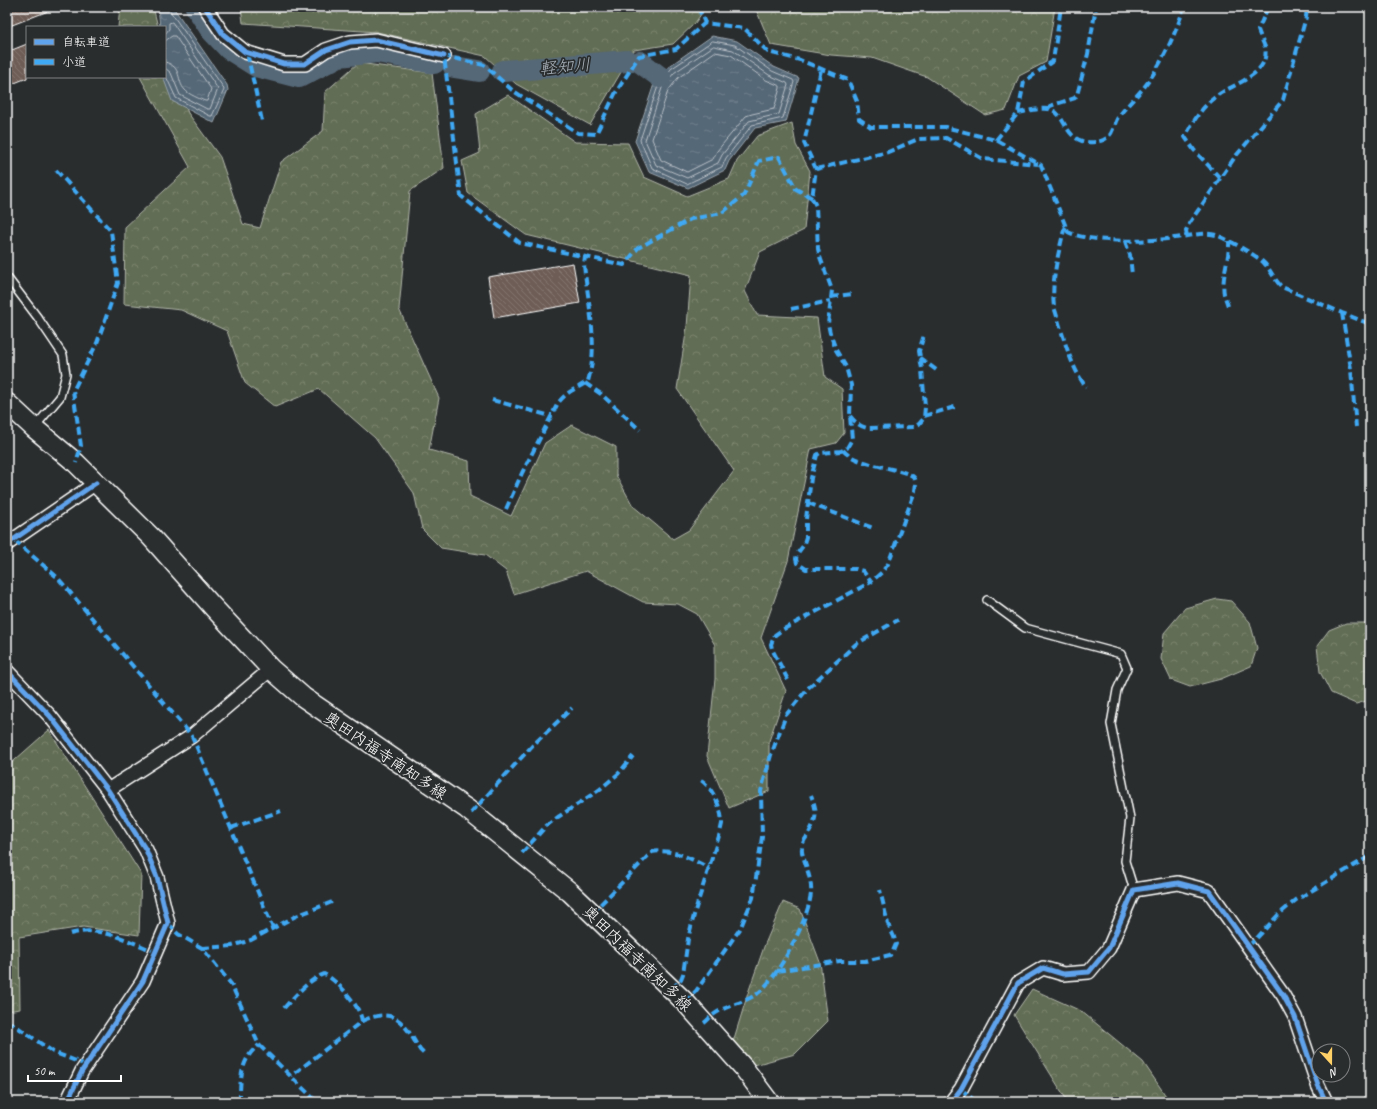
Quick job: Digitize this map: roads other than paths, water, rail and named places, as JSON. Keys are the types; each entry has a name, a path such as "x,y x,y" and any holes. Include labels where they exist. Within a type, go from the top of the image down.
{"main road":[{"name":"奥田内福寺南知多線","path":"7,403 34,428 76,462 151,537 213,607 271,669 303,697 467,809 570,892 685,1002 743,1068 769,1102"}],"street":[{"path":"206,7 223,34 245,52 284,64 305,64 326,50 350,42 369,40 376,40 444,56"},
{"path":"7,544 96,483"},
{"path":"108,790 192,736 271,669"},
{"path":"7,671 50,716 108,790 146,850 157,877 168,923 143,981 82,1071 67,1102"},
{"path":"951,1102 961,1089 1018,983 1043,968 1063,974 1089,972 1109,948 1134,890 1178,883 1209,891 1283,995 1295,1017 1318,1085 1326,1102"}],"lane":[{"path":"7,277 38,318 63,355 66,374 60,397 34,428"},
{"path":"987,600 1025,628 1121,654 1127,668 1117,690 1111,724 1130,818 1125,861 1134,890"}],"water":[{"path":"158,7 173,7 227,85 228,90 214,123 172,101 163,78 166,78 166,26 160,26"},
{"path":"712,36 737,41 774,67 799,78 786,122 755,128 729,161 725,170 688,188 649,172 635,141 654,84 668,67"}],"waterway":[{"name":"軽知川","path":"196,7 211,30 229,49 256,66 299,77 339,56 377,52 434,63"},
{"name":"軽知川","path":"503,71 628,61"},
{"name":"軽知川","path":"640,62 660,77"},
{"name":"軽知川","path":"454,67 479,71"}]}
